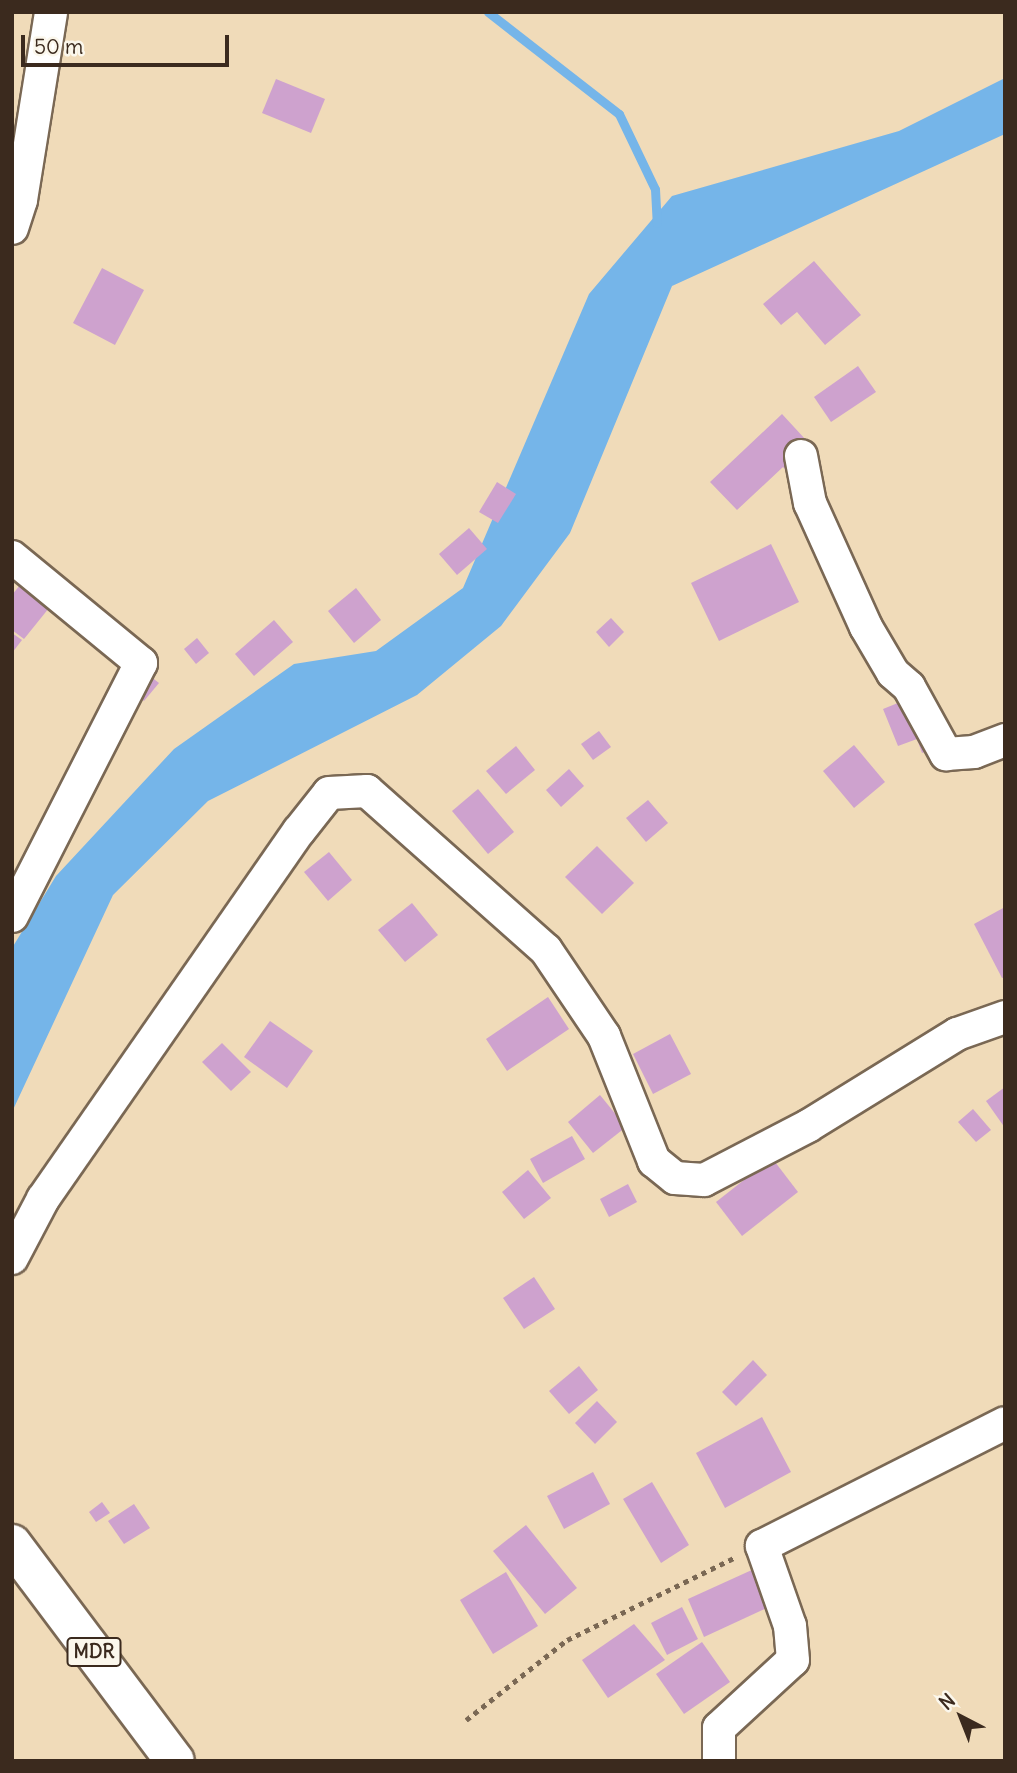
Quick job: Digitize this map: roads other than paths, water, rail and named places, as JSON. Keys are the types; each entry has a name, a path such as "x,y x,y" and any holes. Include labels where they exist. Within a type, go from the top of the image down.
{"main road":[{"name":"MDR","path":"12,1544 175,1761"}],"street":[{"path":"12,228 22,200 51,12"},
{"path":"801,456 810,503 866,627 893,673 909,687 946,754 974,752 1005,740"},
{"path":"12,557 141,663 12,916"},
{"path":"12,1258 43,1199 299,831 329,793 367,790 546,950 604,1036 654,1161 676,1178 704,1180 808,1125 957,1034 1005,1017"},
{"path":"719,1761 719,1728 793,1660 790,1626 762,1546 1005,1423"}],"water":[{"path":"1005,78 1005,134 672,286 570,533 501,626 417,695 208,801 113,895 12,1112 12,948 56,876 174,749 294,664 376,651 463,588 589,294 672,196 899,131"}],"waterway":[{"path":"488,12 619,114 655,189 657,223"}]}
